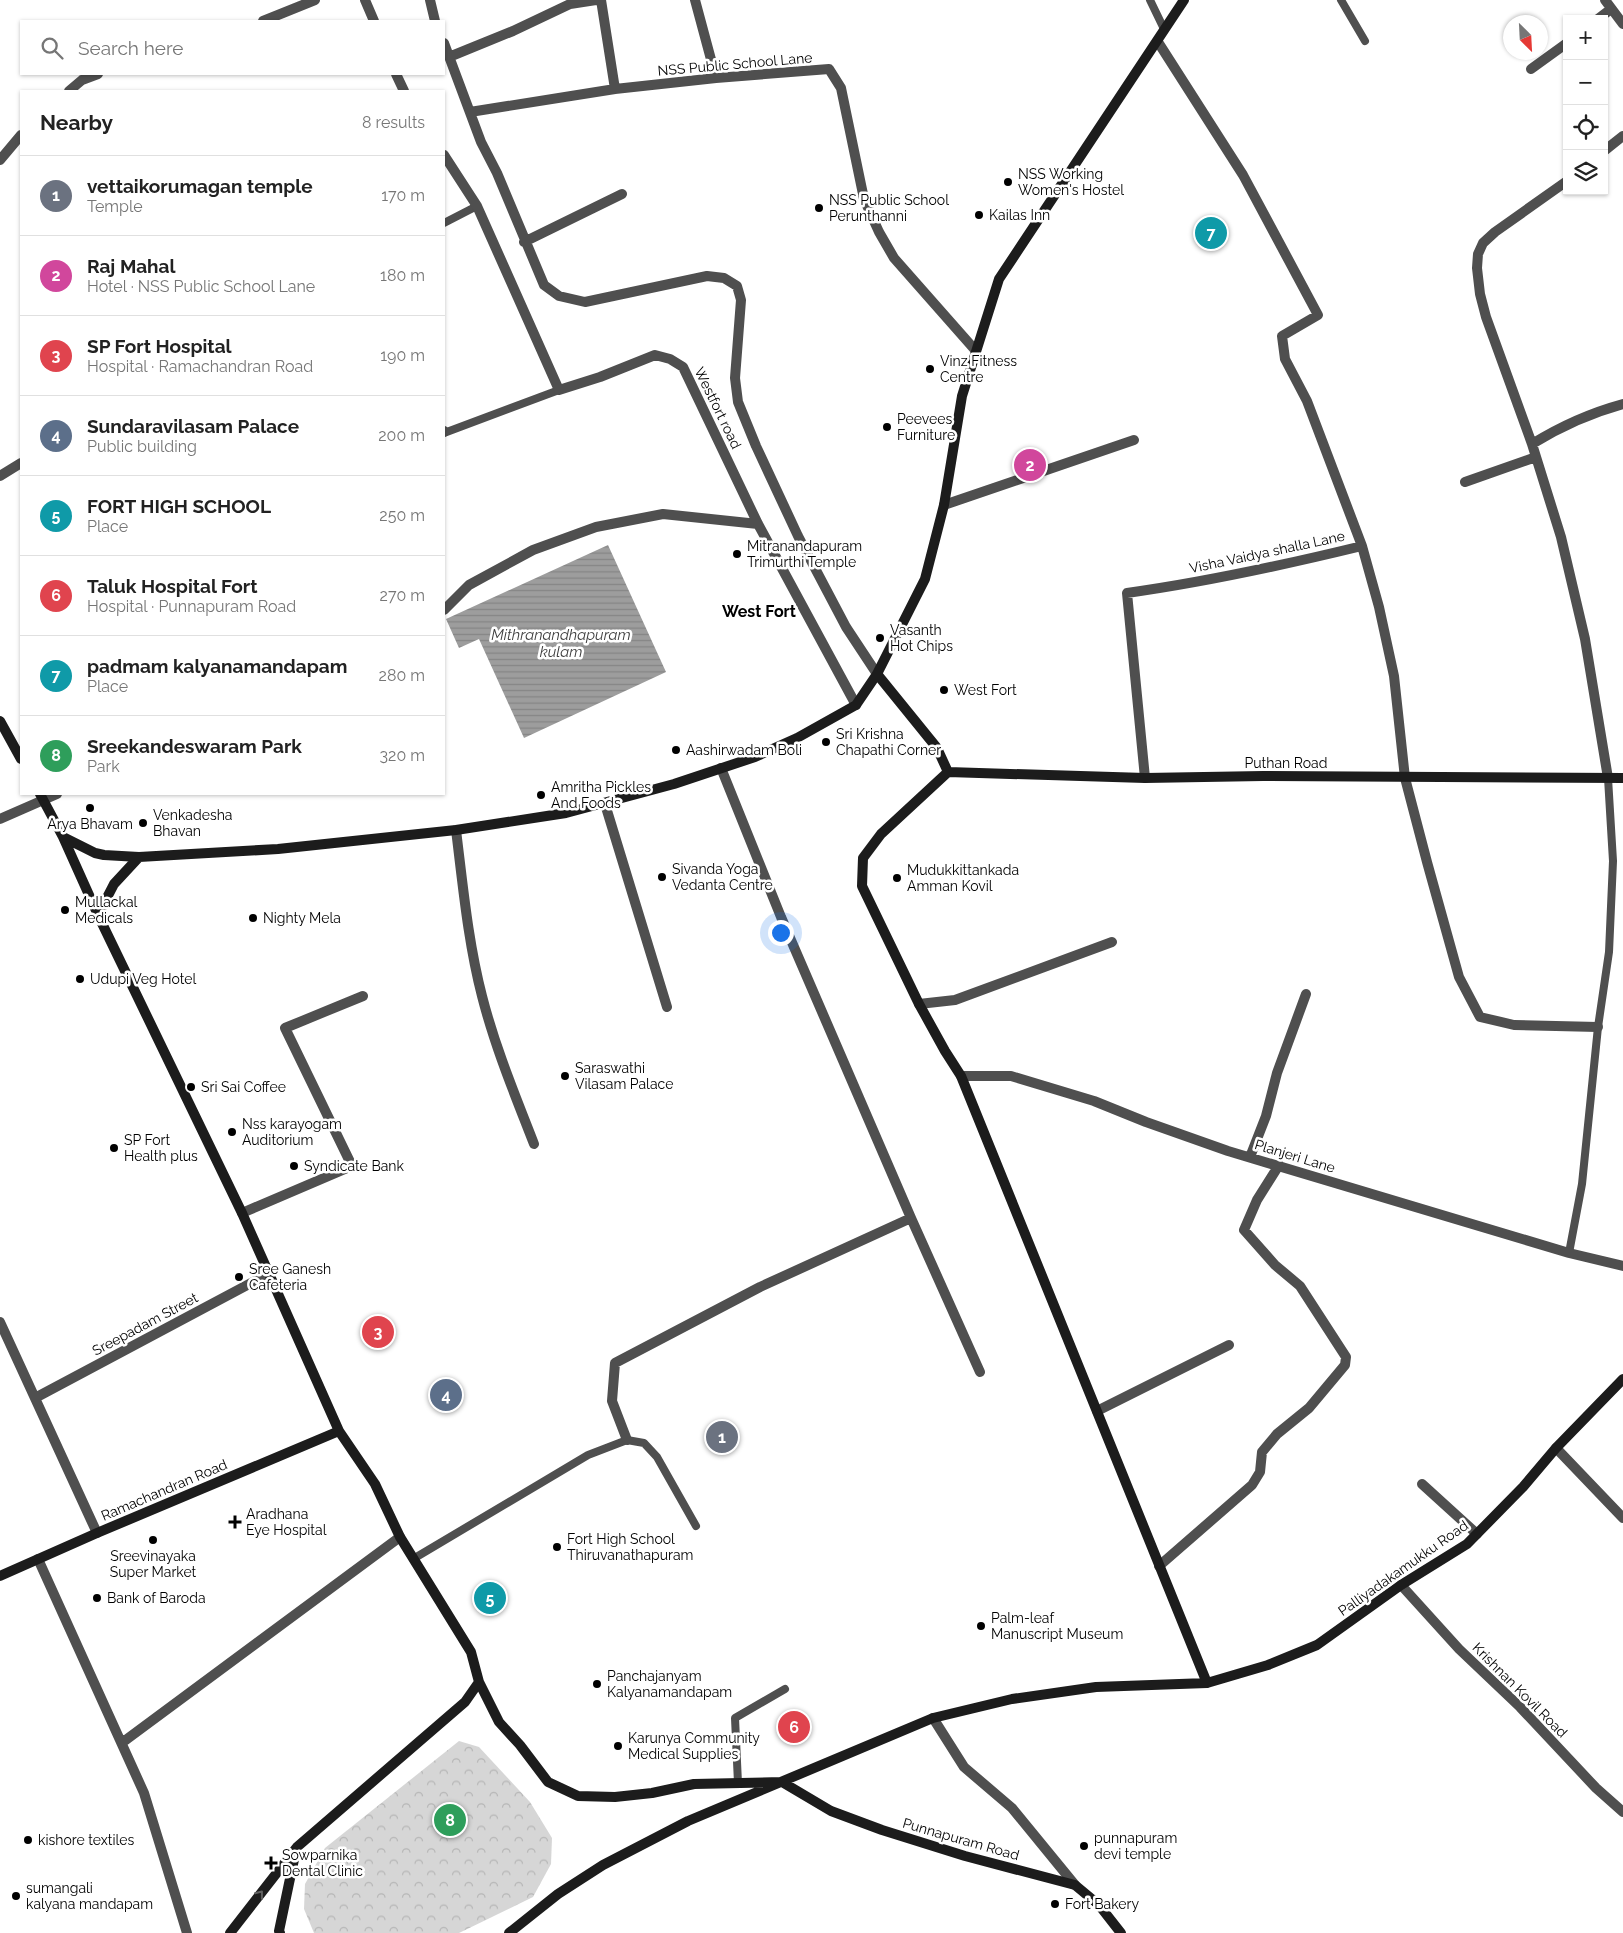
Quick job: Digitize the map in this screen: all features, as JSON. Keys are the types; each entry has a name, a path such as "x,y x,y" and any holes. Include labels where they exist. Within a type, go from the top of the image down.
{"street":[{"path":"265,20 315,0"},
{"path":"365,0 374,20"},
{"path":"430,0 435,20"},
{"path":"449,57 513,31 570,4 596,0"},
{"path":"601,0 615,89"},
{"path":"695,0 716,78"},
{"path":"63,837 95,853 139,857 278,849 456,830 566,813 674,784 756,757 797,738 856,705 878,674 925,579 944,505 962,396 999,279 1158,42 1164,29 1184,0"},
{"path":"1601,15 1608,4 1623,24"},
{"path":"1158,42 1243,175 1318,315 1282,336 1285,359 1307,402 1362,546"},
{"path":"445,46 470,112 544,285 559,296 585,302 706,276 724,278 736,286 741,300 735,378 738,402 756,446 798,536 846,627 878,674 938,748 948,772 881,834 864,858 862,886 919,1004 961,1076 1206,1683"},
{"path":"1532,69 1563,46"},
{"name":"NSS Public School Lane","path":"470,112 615,89 716,78 828,69 841,88 864,199 879,232 894,258 976,351"},
{"path":"70,90 82,80 95,75"},
{"path":"396,75 404,90"},
{"path":"0,160 20,136"},
{"path":"1605,150 1623,136"},
{"path":"445,157 477,206 559,390"},
{"path":"1563,184 1495,232 1484,242 1478,254 1477,268 1480,294 1486,317 1532,444 1561,537 1585,639 1608,778"},
{"path":"524,242 622,194"},
{"name":"Westfort road","path":"559,390 600,377 655,355 670,359 683,367 758,524 856,705"},
{"path":"1532,444 1557,429 1599,411 1623,404"},
{"path":"944,505 1134,440"},
{"path":"1465,482 1536,457"},
{"path":"0,476 20,465"},
{"path":"445,609 469,585 533,550 596,527 664,514 758,524"},
{"name":"Visha Vaidya shalla Lane","path":"1145,778 1127,593 1166,588 1282,565 1362,546 1379,607 1394,676 1405,778 1426,862 1459,977 1480,1017 1514,1025 1598,1027"},
{"path":"0,721 20,757"},
{"path":"721,768 781,916 911,1218 980,1372"},
{"name":"Puthan Road","path":"948,772 1145,778 1263,776 1623,778"},
{"path":"0,819 42,797 63,837 98,915 242,1213 339,1431 375,1484 400,1537 471,1652 479,1682 499,1722 520,1745 548,1782 578,1796 616,1797 652,1793 694,1784 782,1782"},
{"path":"605,804 667,1007"},
{"path":"456,830 472,950 482,997 502,1062 534,1144"},
{"path":"98,915 114,884 139,857"},
{"path":"919,1004 955,1000 1112,942"},
{"path":"1250,1157 1266,1116 1277,1073 1306,994"},
{"path":"242,1213 352,1166 285,1028 362,996"},
{"name":"Planjeri Lane","path":"961,1076 1011,1076 1094,1100 1146,1122 1250,1157 1569,1253 1623,1266"},
{"path":"1159,1566 1252,1485 1260,1472 1262,1452 1277,1434 1309,1408 1345,1365 1346,1357 1300,1286 1275,1265 1244,1230 1257,1200 1279,1165"},
{"path":"627,1440 612,1401 615,1363 760,1287 911,1218"},
{"name":"Sreepadam Street","path":"35,1398 268,1274"},
{"path":"0,1322 97,1533"},
{"path":"1097,1411 1229,1344"},
{"name":"Palliyadakamukku Road","path":"509,1933 558,1894 603,1865 688,1821 933,1718 1012,1699 1096,1687 1206,1683 1268,1665 1317,1645 1401,1585 1467,1544 1523,1487 1556,1448 1623,1379"},
{"name":"Ramachandran Road","path":"0,1576 339,1431"},
{"path":"1556,1448 1623,1518"},
{"path":"1422,1484 1477,1534"},
{"path":"123,1742 400,1537"},
{"path":"38,1559 123,1742 144,1793 187,1933"},
{"name":"Krishnan Kovil Road","path":"1401,1585 1459,1649 1520,1707 1596,1788 1623,1812"},
{"path":"230,1933 297,1847 465,1702 479,1682"},
{"path":"933,1718 964,1767 1012,1808 1075,1885"},
{"name":"Punnapuram Road","path":"782,1782 831,1811 882,1830 966,1856 1075,1885 1099,1905 1121,1933"},
{"path":"280,1933 297,1847"}],"lane":[{"path":"1150,0 1164,29"},
{"path":"1340,0 1364,41"},
{"path":"445,222 477,206"},
{"path":"445,432 559,390"},
{"path":"1569,1253 1582,1184 1598,1027 1609,952 1613,861 1608,778"},
{"path":"413,1559 588,1455 627,1440 644,1443 657,1457 696,1526"},
{"path":"738,1783 735,1718 785,1689"}],"green space":[{"path":"459,1741 479,1747 530,1802 552,1838 551,1864 533,1897 459,1933 314,1933 304,1909 305,1884 325,1848"}],"water":[{"name":"Mithranandhapuram kulam","path":"608,545 666,672 524,738 479,639 459,648 446,619"}],"place":[{"name":"NSS Working Women's Hostel","path":"1008,182"},
{"name":"NSS Public School Perunthanni","path":"819,208"},
{"name":"Kailas Inn","path":"979,215"},
{"name":"padmam kalyanamandapam","path":"1211,233"},
{"name":"Vinz Fitness Centre","path":"930,369"},
{"name":"Peevees Furniture","path":"887,427"},
{"name":"Raj Mahal","path":"1030,465"},
{"name":"Mitranandapuram Trimurthi Temple","path":"737,554"},
{"name":"Vasanth Hot Chips","path":"880,638"},
{"name":"West Fort","path":"944,690"},
{"name":"Sri Krishna Chapathi Corner","path":"826,742"},
{"name":"Aashirwadam Boli","path":"676,750"},
{"name":"Amritha Pickles And Foods","path":"541,795"},
{"name":"Arya Bhavam","path":"90,808"},
{"name":"Venkadesha Bhavan","path":"143,823"},
{"name":"Sivanda Yoga Vedanta Centre","path":"662,877"},
{"name":"Mudukkittankada Amman Kovil","path":"897,878"},
{"name":"Mullackal Medicals","path":"65,910"},
{"name":"Nighty Mela","path":"253,918"},
{"name":"Udupi Veg Hotel","path":"80,979"},
{"name":"Saraswathi Vilasam Palace","path":"565,1076"},
{"name":"Sri Sai Coffee","path":"191,1087"},
{"name":"Nss karayogam Auditorium","path":"232,1132"},
{"name":"SP Fort Health plus","path":"114,1148"},
{"name":"Syndicate Bank","path":"294,1166"},
{"name":"Sree Ganesh Cafeteria","path":"239,1277"},
{"name":"SP Fort Hospital","path":"378,1332"},
{"name":"Sundaravilasam Palace","path":"446,1395"},
{"name":"vettaikorumagan temple","path":"722,1437"},
{"name":"Aradhana Eye Hospital","path":"235,1522"},
{"name":"Sreevinayaka Super Market","path":"153,1540"},
{"name":"Fort High School Thiruvanathapuram","path":"557,1547"},
{"name":"Bank of Baroda","path":"97,1598"},
{"name":"FORT HIGH SCHOOL","path":"490,1598"},
{"name":"Palm-leaf Manuscript Museum","path":"981,1626"},
{"name":"Panchajanyam Kalyanamandapam","path":"597,1684"},
{"name":"Taluk Hospital Fort","path":"794,1727"},
{"name":"Karunya Community Medical Supplies","path":"618,1746"},
{"name":"Sreekandeswaram Park","path":"450,1820"},
{"name":"kishore textiles","path":"28,1840"},
{"name":"punnapuram devi temple","path":"1084,1846"},
{"name":"Sowparnika Dental Clinic","path":"271,1863"},
{"name":"sumangali kalyana mandapam","path":"16,1896"},
{"name":"Fort Bakery","path":"1055,1904"}],"district":[{"name":"West Fort","path":"759,611"}]}
